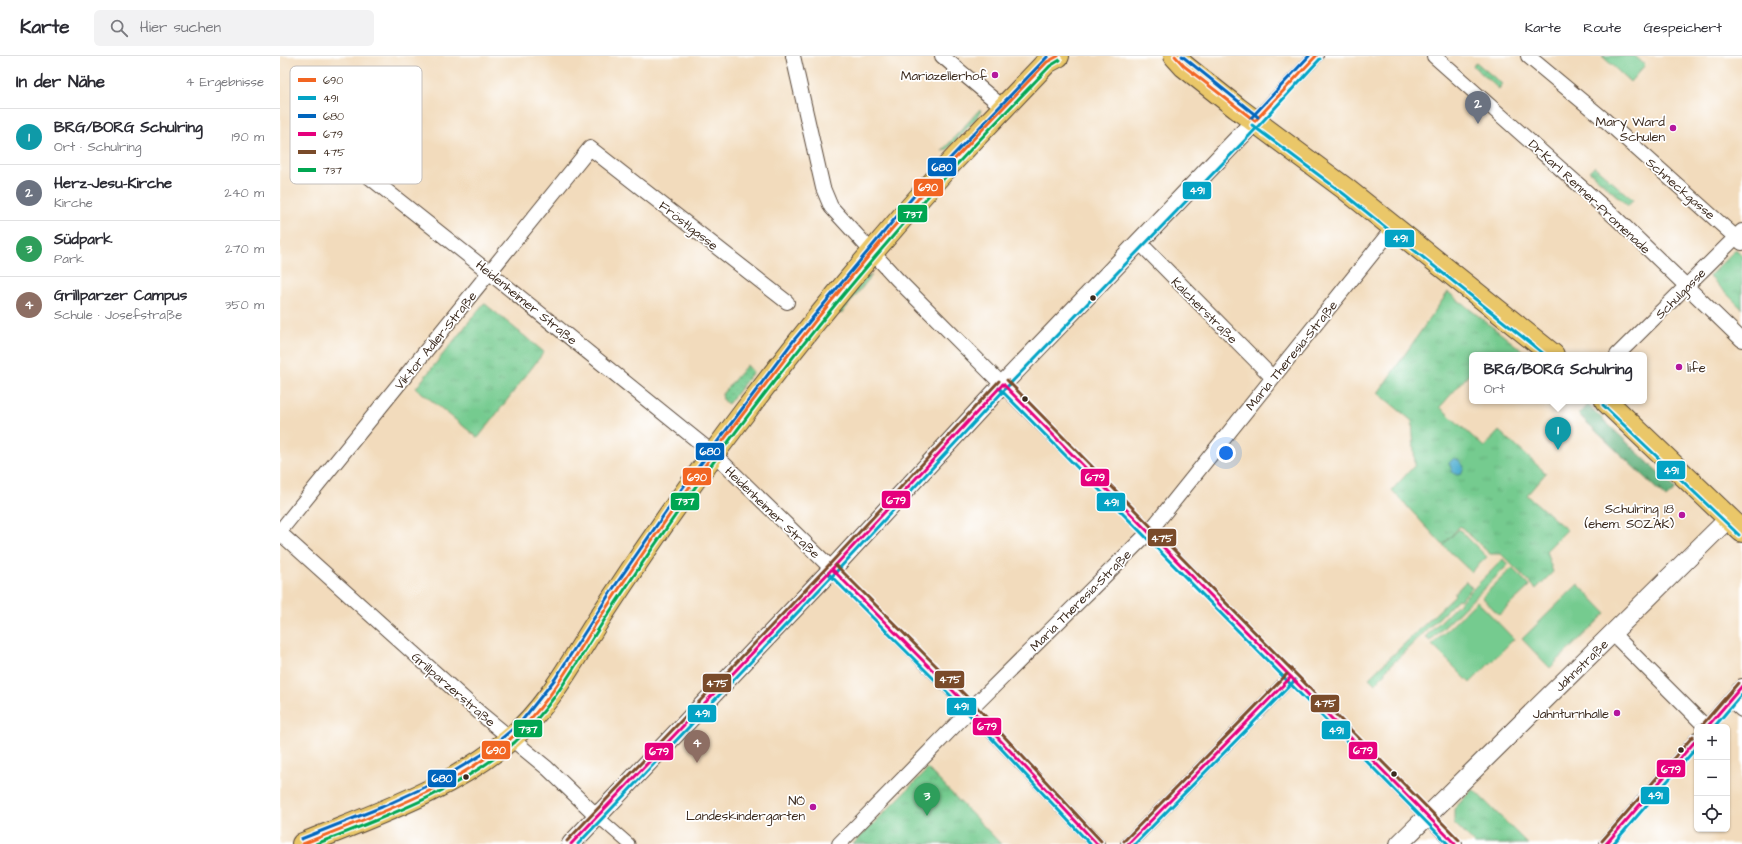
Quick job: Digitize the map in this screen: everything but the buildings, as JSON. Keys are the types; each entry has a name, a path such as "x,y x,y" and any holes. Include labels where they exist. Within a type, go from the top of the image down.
{"main road":[{"path":"1175,56 1184,66 1393,228 1549,352"},
{"path":"303,844 407,801 462,774 486,760 512,738 546,702 634,566 714,454 796,346 1000,104 1051,58"},
{"path":"1609,404 1735,525"}],"street":[{"path":"793,56 826,197 832,207 873,253 1455,844"},
{"path":"942,56 1000,104"},
{"path":"571,844 832,569 1003,384 1255,122 1316,56"},
{"name":"Dr.Karl Renner-Promenade","path":"1434,56 1617,219 1742,340"},
{"name":"Schneckgasse","path":"1528,56 1606,121 1740,237"},
{"name":"Viktor Adler-Straße","path":"280,532 590,148"},
{"name":"Fröstlgasse","path":"590,148 787,302"},
{"name":"Heidenheimer Straße","path":"377,184 714,454 832,569 971,709 1097,844"},
{"name":"Maria Theresia-Straße","path":"839,844 971,709 1149,532 1393,228"},
{"name":"Schulgasse","path":"1620,352 1687,286 1740,237"},
{"name":"Kalcherstraße","path":"1138,242 1272,377"},
{"name":"Jahnstraße","path":"1399,844 1613,634 1735,525"},
{"name":"Grillparzerstraße","path":"280,532 481,714 512,738 629,844"},
{"path":"1613,634 1704,724"},
{"path":"1128,844 1291,677"},
{"path":"1710,724 1742,686"},
{"path":"1730,700 1742,710"},
{"path":"1606,844 1694,742"}],"green space":[{"path":"1602,56 1635,56 1645,65 1630,82"},
{"path":"1476,62 1502,84 1499,89 1473,66"},
{"path":"980,109 981,113 947,150 942,151"},
{"path":"1594,166 1633,200 1628,206 1589,171"},
{"path":"1736,249 1742,255 1742,309 1709,276"},
{"path":"872,275 842,313 838,314 837,312 866,277"},
{"path":"1448,292 1524,352 1469,352 1469,374 1440,407 1484,447 1499,431 1546,473 1527,495 1567,530 1546,551 1553,572 1536,589 1501,554 1490,554 1460,526 1443,545 1392,490 1415,465 1412,421 1378,393"},
{"path":"484,303 544,352 478,438 416,388"},
{"path":"747,365 753,372 728,404 723,400 722,394"},
{"path":"1588,405 1676,489 1666,498 1578,414"},
{"path":"1459,529 1487,557 1471,572 1443,545"},
{"path":"1503,559 1508,565 1430,641 1425,637"},
{"path":"1512,568 1530,586 1499,615 1482,597"},
{"path":"1466,581 1472,588 1460,600 1458,599 1385,671 1386,673 1375,684 1369,678 1455,595 1454,594"},
{"path":"1578,584 1606,613 1550,668 1522,639"},
{"path":"1477,601 1514,639 1470,683 1432,645"},
{"path":"928,769 1001,844 853,844"},
{"path":"1473,789 1528,844 1475,844 1454,823 1454,809"}],"water":[{"path":"1454,458 1459,460 1464,467 1461,474 1457,475 1453,473 1449,463"}],"transit line":[{"name":"680","path":"301,839 382,807 434,783 483,754 520,723 555,679 610,593 681,490 794,340 913,197 1048,56"},
{"name":"690","path":"303,844 384,812 437,787 486,758 523,727 560,681 625,579 688,489 806,332 861,265 934,181 1047,62 1058,56"},
{"name":"690","path":"1175,56 1184,66 1255,121"},
{"name":"680","path":"1182,56 1258,117"},
{"name":"680","path":"1251,118 1309,56"},
{"name":"690","path":"1255,121 1316,56"},
{"name":"491","path":"578,844 836,572 1007,387 1250,135 1320,59"},
{"name":"737","path":"316,844 394,813 445,789 470,775 493,759 515,742 529,728 564,684 629,582 691,493 756,404 810,336 894,235 954,167 1050,66 1060,60"},
{"name":"491","path":"1252,125 1344,194 1541,352"},
{"name":"475","path":"1007,380 1459,840"},
{"name":"475","path":"567,841 828,566 999,381"},
{"name":"679","path":"1003,384 1455,844"},
{"name":"679","path":"571,844 832,569 1003,384"},
{"name":"491","path":"999,388 1448,844"},
{"name":"491","path":"1603,405 1739,535"},
{"name":"475","path":"836,565 975,705 1101,841"},
{"name":"679","path":"832,569 971,709 1097,844"},
{"name":"491","path":"828,573 967,712 1090,844"},
{"name":"475","path":"1124,841 1287,674"},
{"name":"679","path":"1128,844 1291,677"},
{"name":"491","path":"1135,844 1295,680"},
{"name":"475","path":"1703,724 1738,683"},
{"name":"679","path":"1710,724 1742,686"},
{"name":"491","path":"1717,724 1742,694"},
{"name":"475","path":"1602,841 1693,736"},
{"name":"679","path":"1606,844 1694,742"},
{"name":"491","path":"1613,844 1694,750"}],"place":[{"name":"Mariazellerhof","path":"995,75"},
{"name":"Herz-Jesu-Kirche","path":"1478,124"},
{"name":"Mary Ward Schulen","path":"1673,128"},
{"name":"life","path":"1679,367"},
{"name":"BRG/BORG Schulring","path":"1558,450"},
{"name":"Schulring 18 (ehem. SOZAK)","path":"1682,515"},
{"name":"Jahnturnhalle","path":"1617,713"},
{"name":"Grillparzer Campus","path":"697,763"},
{"name":"NÖ Landeskindergarten","path":"813,807"},
{"name":"Südpark","path":"927,816"}]}
